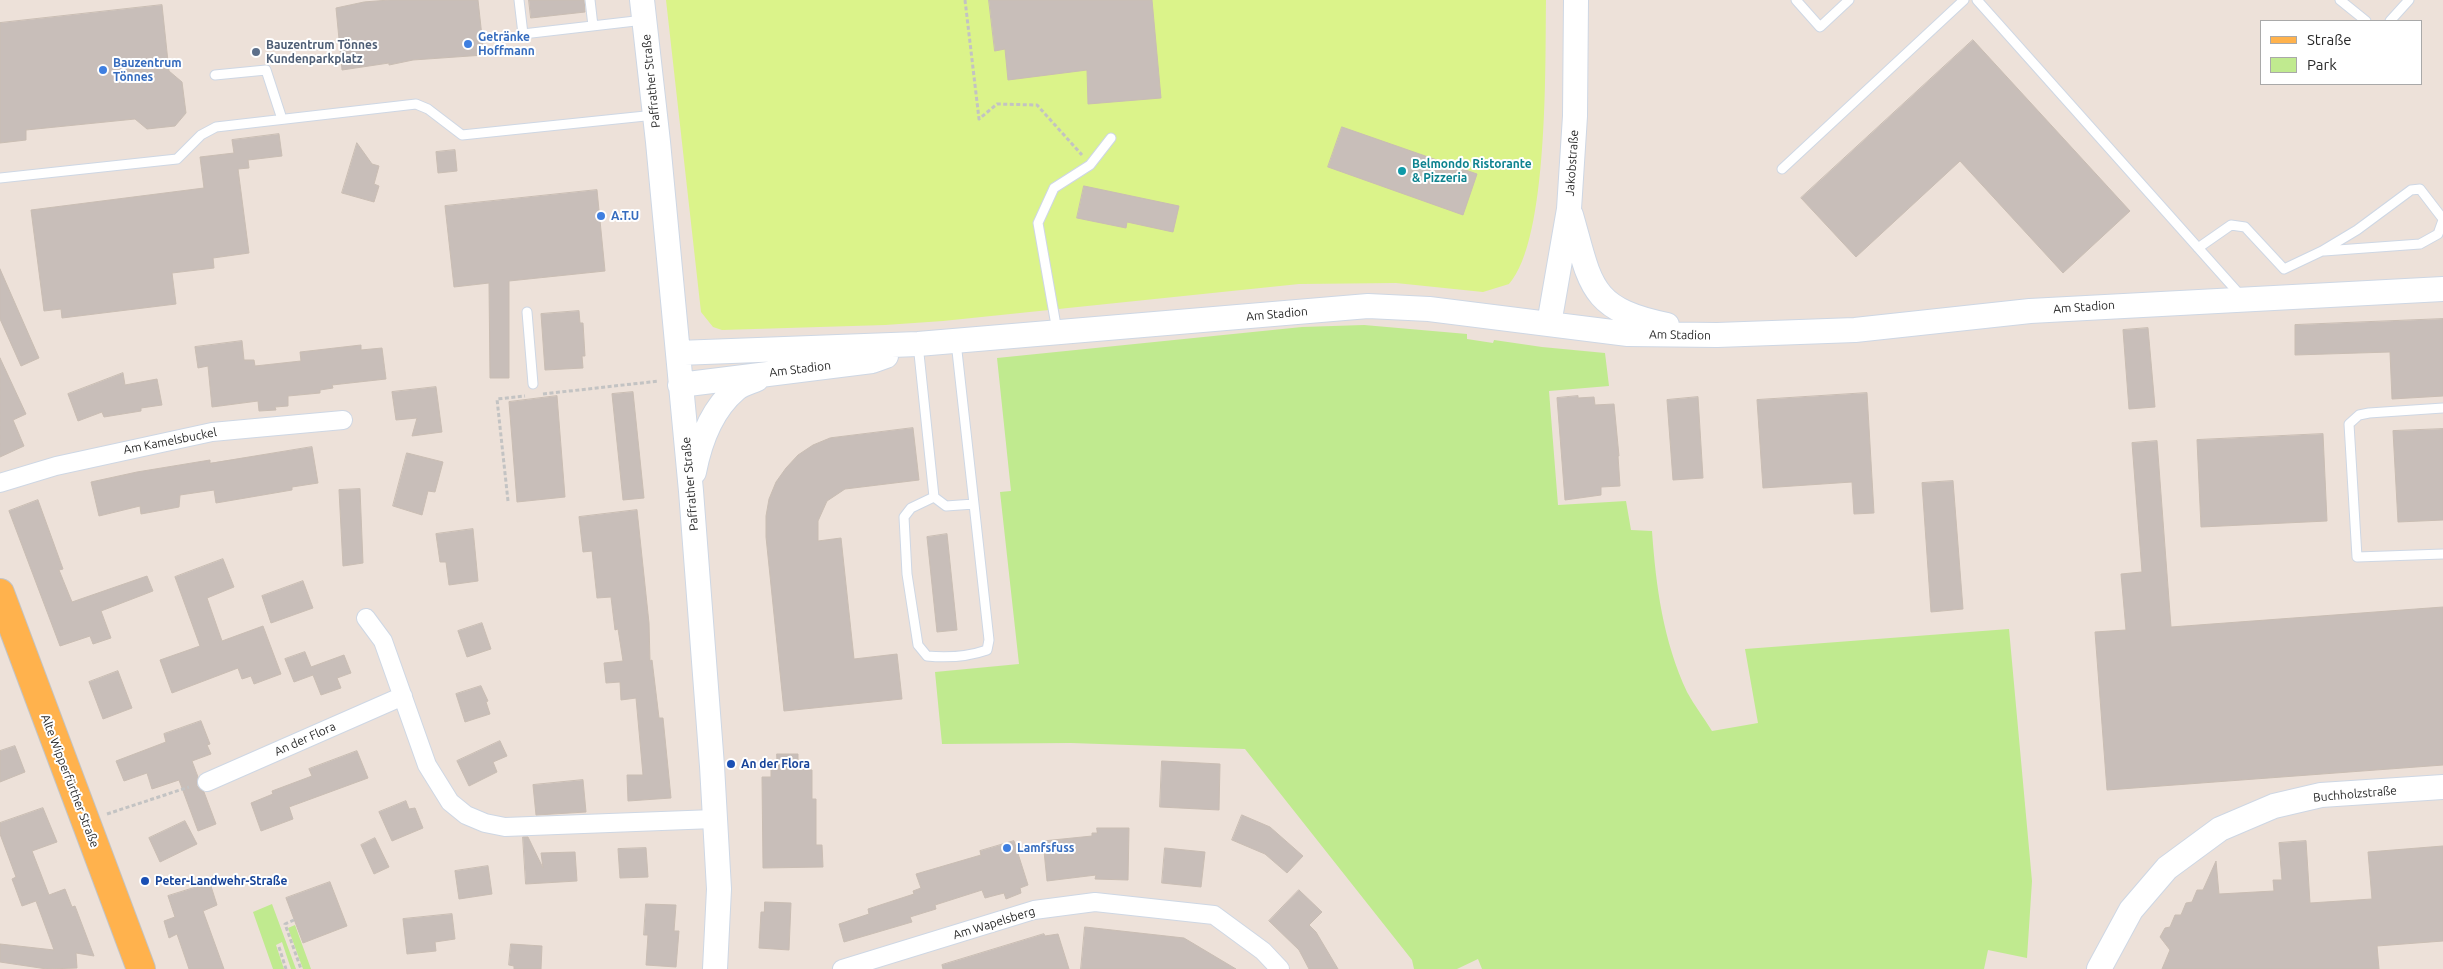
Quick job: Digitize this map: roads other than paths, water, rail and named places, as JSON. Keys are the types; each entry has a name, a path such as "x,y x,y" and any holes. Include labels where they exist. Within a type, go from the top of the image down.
{"main road":[{"name":"Jakobstraße","path":"1549,324 1569,208 1575,116 1576,0"},
{"name":"Paffrather Straße","path":"643,10 655,115 691,491 712,766 719,889 715,969"},
{"path":"1569,208 1587,275 1599,295 1620,311 1645,321 1717,336"},
{"name":"Am Stadion","path":"678,353 918,344 1368,306 1429,309 1628,334 1717,336 1855,330 2030,311 2443,289"},
{"name":"Am Stadion","path":"680,382 872,361 918,344"},
{"path":"691,491 698,451 718,408 737,388 772,372"},
{"name":"Alte Wipperfürther Straße","path":"1,598 141,969"},
{"name":"Buchholzstraße","path":"2099,969 2131,910 2167,868 2220,829 2274,806 2321,795 2443,787"}],"street":[{"name":"Am Kamelsbuckel","path":"0,484 65,464 212,432 343,420"},
{"path":"366,618 383,640 427,765 450,802 466,815 485,823 505,827 714,819"},
{"name":"An der Flora","path":"207,782 403,696"},
{"name":"Am Wapelsberg","path":"842,969 1034,910 1095,902 1214,915 1263,951 1280,969"}],"lane":[{"path":"519,0 523,34 593,26 643,10"},
{"path":"590,0 593,26"},
{"path":"1796,0 1820,27 1849,0"},
{"path":"1782,169 1964,0"},
{"path":"1977,0 2244,299"},
{"path":"2340,0 2365,20"},
{"path":"2391,20 2409,0"},
{"path":"215,75 266,70 282,119"},
{"path":"0,178 177,159 201,135 210,129 416,104 428,109 462,134 655,115"},
{"path":"1057,331 1038,223 1054,188 1090,164 1112,138"},
{"path":"2198,248 2231,225 2245,228 2284,269 2322,251 2357,230 2411,190 2420,189 2443,220 2438,234 2420,244 2322,251"},
{"path":"527,312 534,384"},
{"path":"934,497 911,508 904,517 908,574 918,645 927,656 949,658 986,650 989,640 956,340"},
{"path":"918,344 934,497 946,506 974,504"},
{"path":"2443,408 2369,413 2359,415 2349,424 2358,557 2443,554"}],"place":[{"name":"Getränke Hoffmann","path":"468,44"},
{"name":"Bauzentrum Tönnes Kundenparkplatz","path":"256,52"},
{"name":"Bauzentrum Tönnes","path":"103,70"},
{"name":"Belmondo Ristorante & Pizzeria","path":"1402,171"},
{"name":"A.T.U","path":"601,216"},
{"name":"An der Flora","path":"731,764"},
{"name":"Lamfsfuss","path":"1007,848"},
{"name":"Peter-Landwehr-Straße","path":"145,881"}]}
